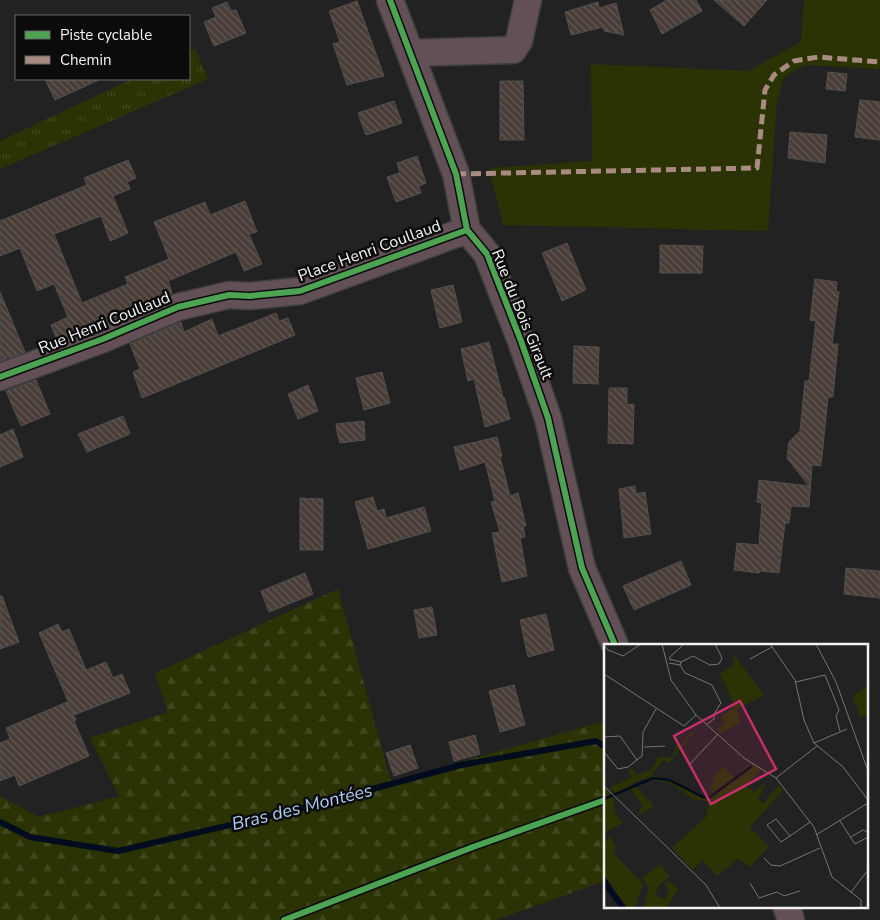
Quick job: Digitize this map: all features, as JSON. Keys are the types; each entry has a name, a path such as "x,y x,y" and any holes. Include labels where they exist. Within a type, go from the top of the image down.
{"street":[{"name":"Rue du Bois Girault","path":"390,0 456,174 467,230 487,254 548,418 582,568 615,644"},
{"path":"410,52 513,50 519,41 528,0"},
{"name":"Place Henri Coullaud","path":"250,296 300,291 467,230"},
{"name":"Rue Henri Coullaud","path":"0,377 103,339 178,307 229,295 250,296"},
{"path":"787,908 791,920"}],"green space":[{"path":"804,0 880,0 880,69 805,65 784,77 777,102 768,231 503,225 489,168 592,161 591,64 748,71 801,42"},
{"path":"195,49 208,79 0,169 0,141 130,80 190,80 190,52"},
{"path":"338,589 391,782 604,721 604,881 495,920 0,920 0,796 39,817 119,796 90,738 168,712 155,673"}],"building":[{"path":"667,0 696,0 702,11 662,34 650,10"},
{"path":"714,0 767,0 744,26"},
{"path":"357,1 384,76 347,85 333,44 340,42 329,11"},
{"path":"227,2 231,11 236,10 246,33 214,46 204,22 216,17 212,8"},
{"path":"598,2 599,8 616,3 624,35 604,31 603,27 571,35 565,12"},
{"path":"828,72 847,74 845,91 826,89"},
{"path":"45,80 99,80 55,100"},
{"path":"500,81 523,81 524,140 500,140"},
{"path":"860,100 880,102 880,140 855,137"},
{"path":"394,101 402,123 366,135 358,113"},
{"path":"790,132 827,135 825,163 788,158"},
{"path":"417,156 426,183 419,186 421,193 396,202 387,177 400,173 397,163"},
{"path":"128,160 136,178 127,182 130,189 113,196 128,233 110,241 101,216 54,234 82,303 128,284 125,277 169,259 154,222 205,202 210,215 245,201 257,232 249,234 262,264 244,271 236,252 168,281 172,293 170,294 57,340 51,325 68,317 54,284 37,291 20,248 0,256 0,221 87,185 84,178"},
{"path":"567,243 586,290 562,301 542,253"},
{"path":"660,245 703,246 702,273 660,273"},
{"path":"815,279 837,282 836,291 839,292 832,344 838,344 833,397 828,397 821,466 812,465 809,507 791,506 789,523 785,523 779,573 734,570 737,543 759,545 762,503 757,502 759,480 809,486 787,458 789,442 800,431 805,381 809,381 816,321 810,320"},
{"path":"453,285 462,322 440,328 431,290"},
{"path":"0,292 25,352 0,361"},
{"path":"276,313 279,321 288,318 295,335 142,398 133,372 140,369 130,344 181,322 184,332 212,319 218,336"},
{"path":"489,342 510,419 485,427 474,379 468,381 461,349"},
{"path":"574,346 599,347 598,384 573,383"},
{"path":"382,372 390,403 364,410 356,378"},
{"path":"36,380 50,414 21,426 6,391"},
{"path":"308,385 318,411 298,419 288,394"},
{"path":"609,388 627,388 627,405 634,404 633,444 608,443"},
{"path":"123,416 130,434 87,452 78,434"},
{"path":"364,421 365,440 340,443 336,424"},
{"path":"13,429 23,457 0,467 0,435"},
{"path":"497,437 510,496 518,493 526,526 523,526 525,537 520,538 527,576 502,582 492,533 500,532 491,502 495,501 485,462 460,470 454,447"},
{"path":"635,486 636,494 645,492 651,534 624,538 619,489"},
{"path":"373,497 377,511 384,509 386,518 424,507 431,531 368,549 355,502"},
{"path":"300,498 323,499 323,550 300,550"},
{"path":"681,561 691,585 634,610 623,586"},
{"path":"846,568 880,571 880,598 844,594"},
{"path":"305,573 313,594 269,612 261,591"},
{"path":"0,596 2,596 19,642 0,649"},
{"path":"432,607 437,635 419,638 414,610"},
{"path":"546,614 554,650 528,657 520,620"},
{"path":"58,624 62,632 69,629 86,670 106,662 113,678 122,674 130,693 74,715 39,633"},
{"path":"514,685 525,725 500,732 489,691"},
{"path":"67,702 76,720 74,721 89,756 19,786 15,775 0,781 0,743 10,739 6,728"},
{"path":"475,735 480,754 454,761 449,742"},
{"path":"410,745 418,768 394,776 386,753"}],"waterway":[{"name":"Bras des Montées","path":"0,822 30,837 118,851 299,809 461,765 596,741 604,746"}],"marked path":[{"path":"456,174 757,168 765,90 774,75 794,61 818,57 880,62"}],"cycle path":[{"path":"390,0 456,174 467,230 487,254 521,341 548,418 582,568 615,644"},
{"path":"0,377 103,339 178,307 229,295 250,296 300,291 467,230"},
{"path":"284,920 473,847 604,800"}]}
